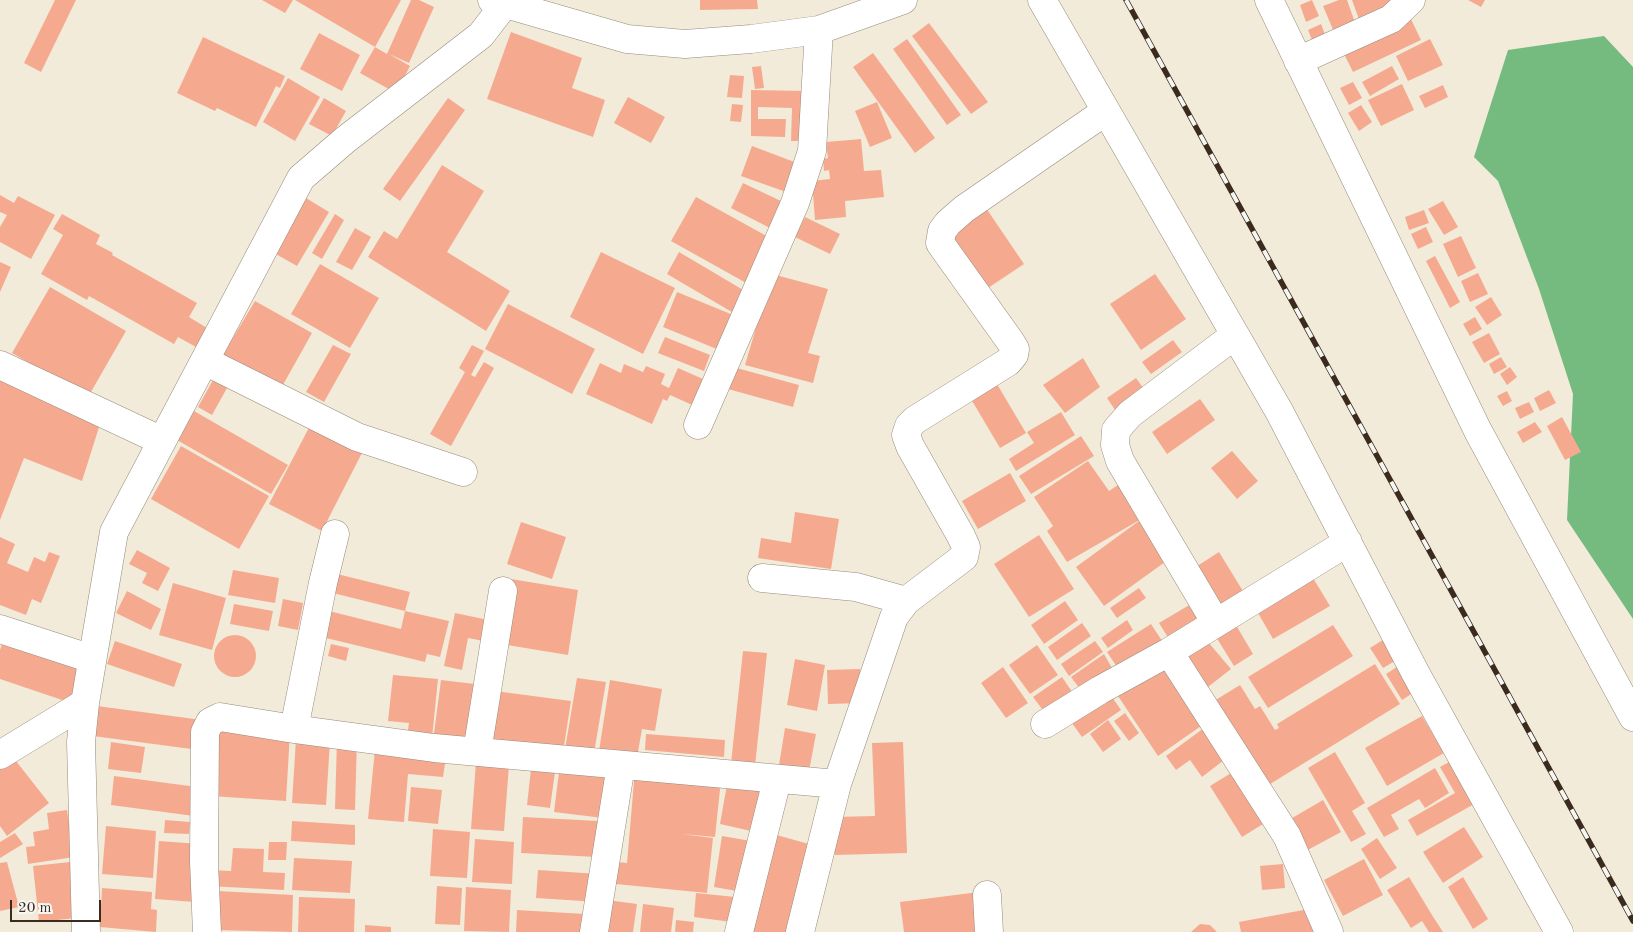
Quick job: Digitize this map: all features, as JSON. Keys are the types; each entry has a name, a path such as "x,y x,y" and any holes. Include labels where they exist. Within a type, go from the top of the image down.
{"street":[{"path":"86,932 81,742 85,703 114,532 301,178 345,140 481,35 498,2 627,39 685,44 751,39 819,30 903,0"},
{"path":"1042,0 1280,411 1416,674 1559,932"},
{"path":"1269,0 1478,431 1633,717"},
{"path":"1298,61 1391,19 1412,0"},
{"path":"698,425 794,203 812,152 819,30"},
{"path":"800,932 837,784 894,617 906,601 964,557 966,547 961,536 910,446 906,435 909,426 915,420 1008,362 1015,349 940,243 942,231 948,222 964,209 1106,111"},
{"path":"1216,623 1120,461 1115,445 1116,430 1130,414 1235,335"},
{"path":"205,361 357,438 463,472"},
{"path":"0,365 162,441"},
{"path":"294,729 322,582 335,534"},
{"path":"1045,724 1100,690 1169,652 1348,542"},
{"path":"762,578 856,587 906,601"},
{"path":"477,752 503,591"},
{"path":"0,629 92,659"},
{"path":"1169,652 1287,836 1329,932"},
{"path":"0,755 85,703"},
{"path":"207,932 204,862 204,732 210,722 220,717 294,729 477,752 837,784"},
{"path":"594,932 621,765"},
{"path":"739,932 776,780"},
{"path":"987,895 989,932"}],"green space":[{"path":"1604,36 1633,67 1633,619 1567,520 1573,394 1539,289 1498,181 1474,157 1508,50"}],"building":[{"path":"55,0 76,0 41,72 24,63"},
{"path":"262,0 293,0 285,13"},
{"path":"295,0 401,0 375,47"},
{"path":"411,0 419,0 434,7 409,63 389,54 410,66 396,93 360,73 375,47 387,54"},
{"path":"700,0 757,0 758,9 700,10"},
{"path":"1312,0 1319,16 1306,22 1300,5"},
{"path":"1339,0 1347,0 1358,31 1337,39 1323,6"},
{"path":"1352,0 1390,0 1395,13 1361,25"},
{"path":"1468,0 1485,0 1481,7"},
{"path":"1409,15 1421,40 1353,72 1341,48"},
{"path":"929,23 988,102 971,114 912,36"},
{"path":"1321,24 1327,40 1314,45 1308,30"},
{"path":"511,32 582,58 572,88 605,100 593,137 487,99"},
{"path":"319,33 360,55 342,91 300,69"},
{"path":"203,37 285,76 280,88 276,86 256,127 217,108 215,111 177,93"},
{"path":"907,39 961,115 947,125 893,49"},
{"path":"1430,39 1443,65 1408,81 1396,56"},
{"path":"873,53 935,138 915,153 853,67"},
{"path":"761,66 764,88 755,89 752,67"},
{"path":"1392,66 1399,79 1370,96 1362,82"},
{"path":"730,75 744,76 742,98 727,97"},
{"path":"288,78 320,97 295,141 263,122"},
{"path":"1353,82 1362,98 1349,105 1340,88"},
{"path":"1402,84 1414,110 1381,126 1368,100"},
{"path":"1443,85 1448,97 1425,108 1419,96"},
{"path":"751,90 807,91 807,141 791,141 792,108 758,107 758,119 786,119 785,137 751,136"},
{"path":"628,97 665,117 651,143 614,123"},
{"path":"324,98 346,111 332,136 309,124"},
{"path":"448,98 465,110 400,201 383,189"},
{"path":"877,102 892,138 870,147 855,111"},
{"path":"732,104 743,105 741,122 730,121"},
{"path":"1361,105 1372,122 1359,131 1348,113"},
{"path":"861,139 864,171 881,170 884,197 845,201 846,217 815,220 812,181 830,179 829,170 824,171 823,159 828,158 826,142"},
{"path":"752,146 797,163 786,192 741,176"},
{"path":"442,165 484,191 447,252 510,291 486,331 368,257 384,231 397,239"},
{"path":"743,183 783,202 770,228 731,208"},
{"path":"0,195 14,203 18,196 55,215 31,259 0,242 0,227 7,215 0,212"},
{"path":"696,197 772,239 748,284 671,241"},
{"path":"306,198 329,212 297,266 274,253"},
{"path":"1443,201 1458,227 1444,235 1428,209"},
{"path":"986,208 1024,264 985,290 948,233"},
{"path":"1424,210 1429,223 1409,230 1405,217"},
{"path":"62,214 100,235 96,244 113,253 112,255 197,303 189,317 207,328 196,347 178,337 174,344 89,296 87,300 41,274 63,235 53,229"},
{"path":"335,214 344,220 322,259 312,253"},
{"path":"805,217 840,234 830,254 795,237"},
{"path":"1426,227 1433,242 1418,249 1411,234"},
{"path":"355,228 371,237 352,270 336,262"},
{"path":"1461,236 1476,268 1458,277 1443,244"},
{"path":"601,252 675,288 643,354 570,317"},
{"path":"679,252 750,294 737,315 667,274"},
{"path":"1435,256 1460,302 1450,308 1426,261"},
{"path":"0,262 11,267 0,292"},
{"path":"320,264 379,298 350,348 291,314"},
{"path":"1478,273 1488,294 1470,302 1461,281"},
{"path":"772,274 828,289 808,353 820,356 813,383 745,365"},
{"path":"1155,274 1186,319 1141,350 1110,304"},
{"path":"50,287 126,331 88,397 12,353"},
{"path":"677,292 738,317 724,352 663,327"},
{"path":"1491,297 1502,315 1487,325 1475,307"},
{"path":"255,301 312,333 279,392 221,358"},
{"path":"508,304 595,349 572,394 485,349"},
{"path":"1475,317 1482,329 1470,336 1463,324"},
{"path":"1489,333 1500,354 1484,363 1472,342"},
{"path":"665,337 710,355 704,371 658,353"},
{"path":"1173,340 1182,352 1151,374 1142,362"},
{"path":"333,345 351,354 324,402 306,392"},
{"path":"472,345 484,351 471,375 475,377 484,362 494,368 451,446 430,434 465,372 459,368"},
{"path":"1501,357 1507,367 1494,374 1489,364"},
{"path":"1083,358 1100,387 1065,413 1043,385"},
{"path":"600,363 621,373 624,364 643,372 646,366 665,374 661,384 669,388 678,368 712,383 701,409 670,395 667,401 663,399 652,424 586,394"},
{"path":"733,367 799,385 793,407 728,389"},
{"path":"1510,367 1517,377 1507,385 1500,374"},
{"path":"218,371 232,379 212,415 198,407"},
{"path":"1136,378 1147,393 1117,413 1107,398"},
{"path":"0,379 100,424 82,481 24,458 0,520"},
{"path":"994,379 1026,433 1000,448 968,394"},
{"path":"1549,390 1556,403 1540,411 1534,398"},
{"path":"1507,391 1512,401 1503,406 1497,396"},
{"path":"1200,399 1215,420 1167,454 1152,432"},
{"path":"1529,402 1534,412 1520,419 1515,408"},
{"path":"194,411 288,465 271,494 177,440"},
{"path":"1061,412 1075,435 1016,471 1009,459 1034,443 1027,432"},
{"path":"1562,417 1581,452 1565,460 1547,426"},
{"path":"312,422 364,449 322,531 269,504"},
{"path":"1535,422 1542,432 1523,443 1517,432"},
{"path":"1081,436 1094,456 1031,494 1019,476"},
{"path":"181,446 269,496 239,549 151,499"},
{"path":"1232,451 1258,481 1237,499 1211,468"},
{"path":"1088,461 1109,491 1124,481 1143,518 1067,562 1047,531 1053,526 1034,497"},
{"path":"1010,473 1026,501 978,529 962,501"},
{"path":"795,512 839,519 831,569 758,558 761,538 791,543"},
{"path":"1143,518 1172,557 1104,606 1076,567"},
{"path":"521,522 566,537 552,579 507,564"},
{"path":"1039,535 1074,589 1029,617 994,564"},
{"path":"0,537 15,544 7,563 28,572 34,557 45,562 49,552 60,556 41,603 32,599 26,615 0,605"},
{"path":"137,550 170,568 158,591 142,583 147,573 129,564"},
{"path":"1219,552 1246,596 1218,615 1191,570"},
{"path":"233,570 279,578 275,603 228,595"},
{"path":"333,573 410,592 405,611 329,592"},
{"path":"1310,573 1330,606 1273,639 1254,606"},
{"path":"511,579 578,590 568,655 501,644"},
{"path":"173,583 226,598 212,650 159,635"},
{"path":"1139,588 1146,598 1117,618 1110,608"},
{"path":"127,591 161,609 151,630 116,613"},
{"path":"283,599 303,603 298,630 278,626"},
{"path":"1065,601 1078,620 1044,644 1031,625"},
{"path":"234,604 273,611 269,631 230,624"},
{"path":"1191,604 1204,625 1172,644 1159,623"},
{"path":"329,611 401,629 405,611 449,621 440,657 427,654 425,662 322,637"},
{"path":"455,613 493,621 489,642 468,638 462,670 444,666"},
{"path":"1127,620 1133,630 1108,648 1101,638"},
{"path":"1233,620 1253,654 1234,666 1213,632"},
{"path":"1082,623 1091,636 1057,660 1048,647"},
{"path":"1151,624 1166,647 1123,676 1107,652"},
{"path":"1333,625 1353,656 1268,708 1248,677"},
{"path":"6,632 89,660 74,704 0,679 0,650"},
{"path":"239,635 247,638 253,644 256,656 253,668 247,674 231,677 223,674 217,668 214,652 217,644 223,638"},
{"path":"1203,636 1231,669 1204,690 1175,655"},
{"path":"1389,636 1402,657 1383,668 1370,648"},
{"path":"115,641 182,664 174,687 107,664"},
{"path":"1095,641 1103,652 1069,676 1061,664"},
{"path":"331,644 349,648 346,661 328,656"},
{"path":"1037,645 1058,675 1030,694 1009,665"},
{"path":"743,651 767,653 755,766 731,763"},
{"path":"1104,654 1116,675 1083,693 1071,677"},
{"path":"795,659 825,665 817,711 787,705"},
{"path":"1162,662 1204,724 1158,756 1116,693"},
{"path":"1403,663 1419,689 1402,700 1386,674"},
{"path":"1375,664 1400,704 1262,789 1209,704 1240,685 1255,709 1260,706 1275,730 1279,728 1277,724"},
{"path":"1003,667 1028,703 1006,718 981,683"},
{"path":"860,669 861,703 828,704 827,670"},
{"path":"393,675 438,679 432,738 407,736 409,723 388,721"},
{"path":"1062,677 1077,699 1048,717 1033,697"},
{"path":"577,678 606,682 594,753 565,749"},
{"path":"441,680 483,685 476,746 433,741"},
{"path":"610,680 662,689 655,731 642,729 637,757 599,751"},
{"path":"495,691 571,701 563,752 488,742"},
{"path":"1108,691 1121,710 1082,737 1069,719"},
{"path":"97,706 202,720 199,750 93,736"},
{"path":"1125,713 1139,733 1129,741 1114,721"},
{"path":"1422,716 1444,753 1387,786 1365,748"},
{"path":"1108,720 1121,739 1103,752 1090,734"},
{"path":"1208,725 1228,757 1202,777 1190,760 1176,770 1166,756"},
{"path":"215,727 290,732 286,801 211,796"},
{"path":"785,728 816,734 809,771 779,765"},
{"path":"646,734 725,740 724,757 645,750"},
{"path":"296,739 330,741 326,805 292,803"},
{"path":"337,739 357,739 355,810 335,809"},
{"path":"111,742 145,747 141,773 108,769"},
{"path":"903,742 907,853 835,855 834,817 875,816 872,743"},
{"path":"375,750 446,757 443,777 408,774 404,822 368,819"},
{"path":"1335,752 1365,803 1352,811 1366,834 1351,842 1308,768"},
{"path":"12,756 49,803 7,836 0,826 0,765"},
{"path":"1451,761 1476,803 1417,836 1408,820 1455,793 1440,767"},
{"path":"476,762 509,765 504,831 471,829"},
{"path":"560,764 609,771 603,818 554,812"},
{"path":"1435,768 1449,793 1425,808 1419,799 1391,815 1399,829 1384,837 1367,808"},
{"path":"531,769 555,772 550,808 527,805"},
{"path":"635,770 721,780 715,837 681,834 713,838 707,893 616,884 618,862 627,863"},
{"path":"1236,770 1268,821 1242,837 1210,786"},
{"path":"114,776 197,787 194,816 111,805"},
{"path":"728,779 772,784 760,833 720,824"},
{"path":"411,787 442,790 438,824 408,821"},
{"path":"1323,800 1341,832 1304,852 1287,821"},
{"path":"67,810 74,857 28,864 26,847 35,846 33,832 49,829 47,813"},
{"path":"523,817 598,821 596,857 521,853"},
{"path":"165,820 190,822 189,834 164,833"},
{"path":"292,821 355,825 355,845 291,841"},
{"path":"106,826 156,831 153,878 102,874"},
{"path":"1464,827 1483,857 1443,883 1423,852"},
{"path":"433,829 470,832 467,878 430,876"},
{"path":"15,833 23,844 0,858 0,842"},
{"path":"773,834 816,846 794,932 751,932"},
{"path":"722,836 757,842 748,893 714,887"},
{"path":"1377,838 1397,868 1380,879 1361,849"},
{"path":"475,839 514,842 512,884 472,882"},
{"path":"159,841 200,844 195,902 155,899"},
{"path":"269,842 287,842 286,860 268,860"},
{"path":"233,848 264,849 263,872 285,873 284,890 208,886 209,870 231,871"},
{"path":"294,858 352,861 350,893 292,890"},
{"path":"1364,859 1383,895 1343,916 1324,880"},
{"path":"7,862 19,907 0,911 0,863"},
{"path":"70,862 76,918 39,922 33,866"},
{"path":"1283,864 1285,888 1262,890 1260,866"},
{"path":"538,870 599,874 598,902 536,898"},
{"path":"1409,877 1443,932 1429,932 1422,921 1411,928 1387,890"},
{"path":"1463,877 1488,919 1473,929 1448,887"},
{"path":"437,886 462,888 460,925 435,924"},
{"path":"466,887 511,890 509,932 464,931"},
{"path":"102,888 152,892 151,909 157,910 156,932 100,927"},
{"path":"217,891 293,895 292,932 215,930"},
{"path":"979,892 985,932 904,932 900,902"},
{"path":"696,893 745,898 739,923 694,917"},
{"path":"299,897 355,899 354,932 298,932"},
{"path":"607,900 637,904 633,932 604,932"},
{"path":"643,904 674,908 671,932 640,932"},
{"path":"1309,909 1313,932 1241,932 1239,922"},
{"path":"517,910 585,914 584,932 516,932"},
{"path":"676,920 694,922 693,932 675,932"},
{"path":"1200,924 1210,925 1217,932 1191,932"},
{"path":"365,925 391,927 391,932 365,932"}],"railway":[{"path":"1126,0 1633,921"}]}
